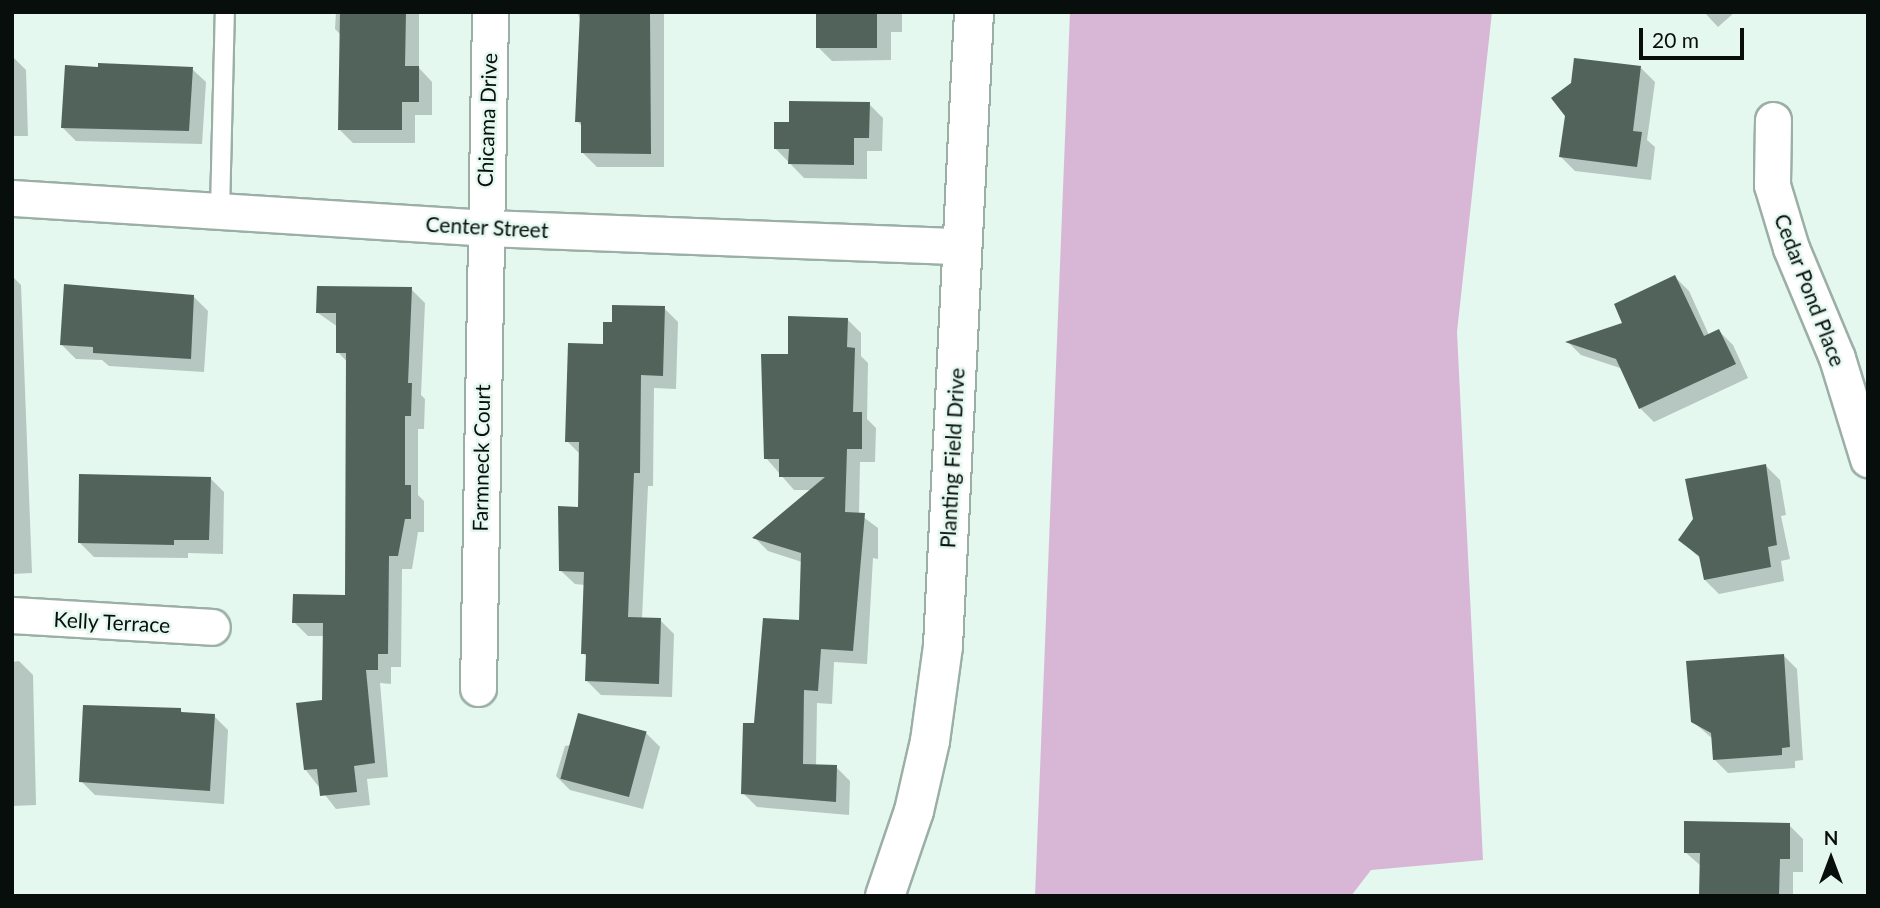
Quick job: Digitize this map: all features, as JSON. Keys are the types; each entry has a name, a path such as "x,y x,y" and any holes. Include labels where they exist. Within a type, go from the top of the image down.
{"street":[{"name":"Chicama Drive","path":"485,228 490,12"},
{"name":"Planting Field Drive","path":"885,896 927,752 943,646 974,12"},
{"name":"Cedar Pond Place","path":"1773,120 1772,185 1791,248 1837,358 1868,458"},
{"name":"Center Street","path":"12,198 485,228 962,246"},
{"name":"Farmneck Court","path":"478,688 485,228"},
{"name":"Kelly Terrace","path":"12,615 212,627"}],"lane":[{"path":"220,210 225,12"}],"shaded area":[{"path":"1070,12 1492,12 1457,332 1483,860 1371,870 1351,896 1035,896"}],"building":[{"path":"340,12 406,12 405,66 419,66 419,102 402,102 402,130 338,130"},
{"path":"580,12 650,12 651,154 581,153 581,122 575,122"},
{"path":"816,12 877,12 877,48 816,48"},
{"path":"1574,58 1641,66 1633,131 1642,132 1637,167 1559,157 1565,116 1551,98 1571,83"},
{"path":"98,63 193,67 189,131 61,128 65,65 98,67"},
{"path":"789,101 870,102 869,138 854,138 854,165 788,164 789,149 774,149 774,122 789,122"},
{"path":"1675,275 1704,336 1719,329 1736,364 1639,409 1616,359 1565,342 1622,323 1614,304"},
{"path":"64,284 194,295 191,359 93,353 93,347 60,345"},
{"path":"317,286 412,287 408,383 412,383 411,416 405,416 405,485 411,485 411,519 405,519 398,556 389,556 388,654 378,654 378,670 366,670 375,763 354,766 357,792 320,796 317,769 304,770 296,703 322,700 323,623 292,623 293,594 345,595 346,353 336,353 336,313 316,313"},
{"path":"612,305 665,306 663,376 641,375 640,473 634,473 628,617 661,618 659,684 585,681 586,654 581,654 584,572 559,571 558,506 578,507 579,442 565,442 568,343 603,344 603,322 612,322"},
{"path":"788,316 848,318 847,347 855,348 853,412 862,412 862,449 847,449 845,512 865,513 853,651 821,649 818,691 804,690 803,764 837,765 836,802 741,794 743,723 754,723 763,618 799,620 801,553 752,538 825,477 779,477 779,459 764,459 761,354 788,354"},
{"path":"1766,464 1777,545 1768,547 1771,567 1704,580 1699,556 1678,540 1693,519 1685,479"},
{"path":"79,474 211,477 209,540 174,540 174,545 78,543"},
{"path":"1784,654 1790,747 1782,748 1782,755 1713,760 1711,733 1691,722 1686,661"},
{"path":"83,705 181,708 181,712 215,714 210,791 79,782"},
{"path":"578,713 647,731 629,797 560,779"},
{"path":"1684,821 1790,823 1790,859 1780,859 1779,896 1699,896 1700,853 1684,853"}]}
